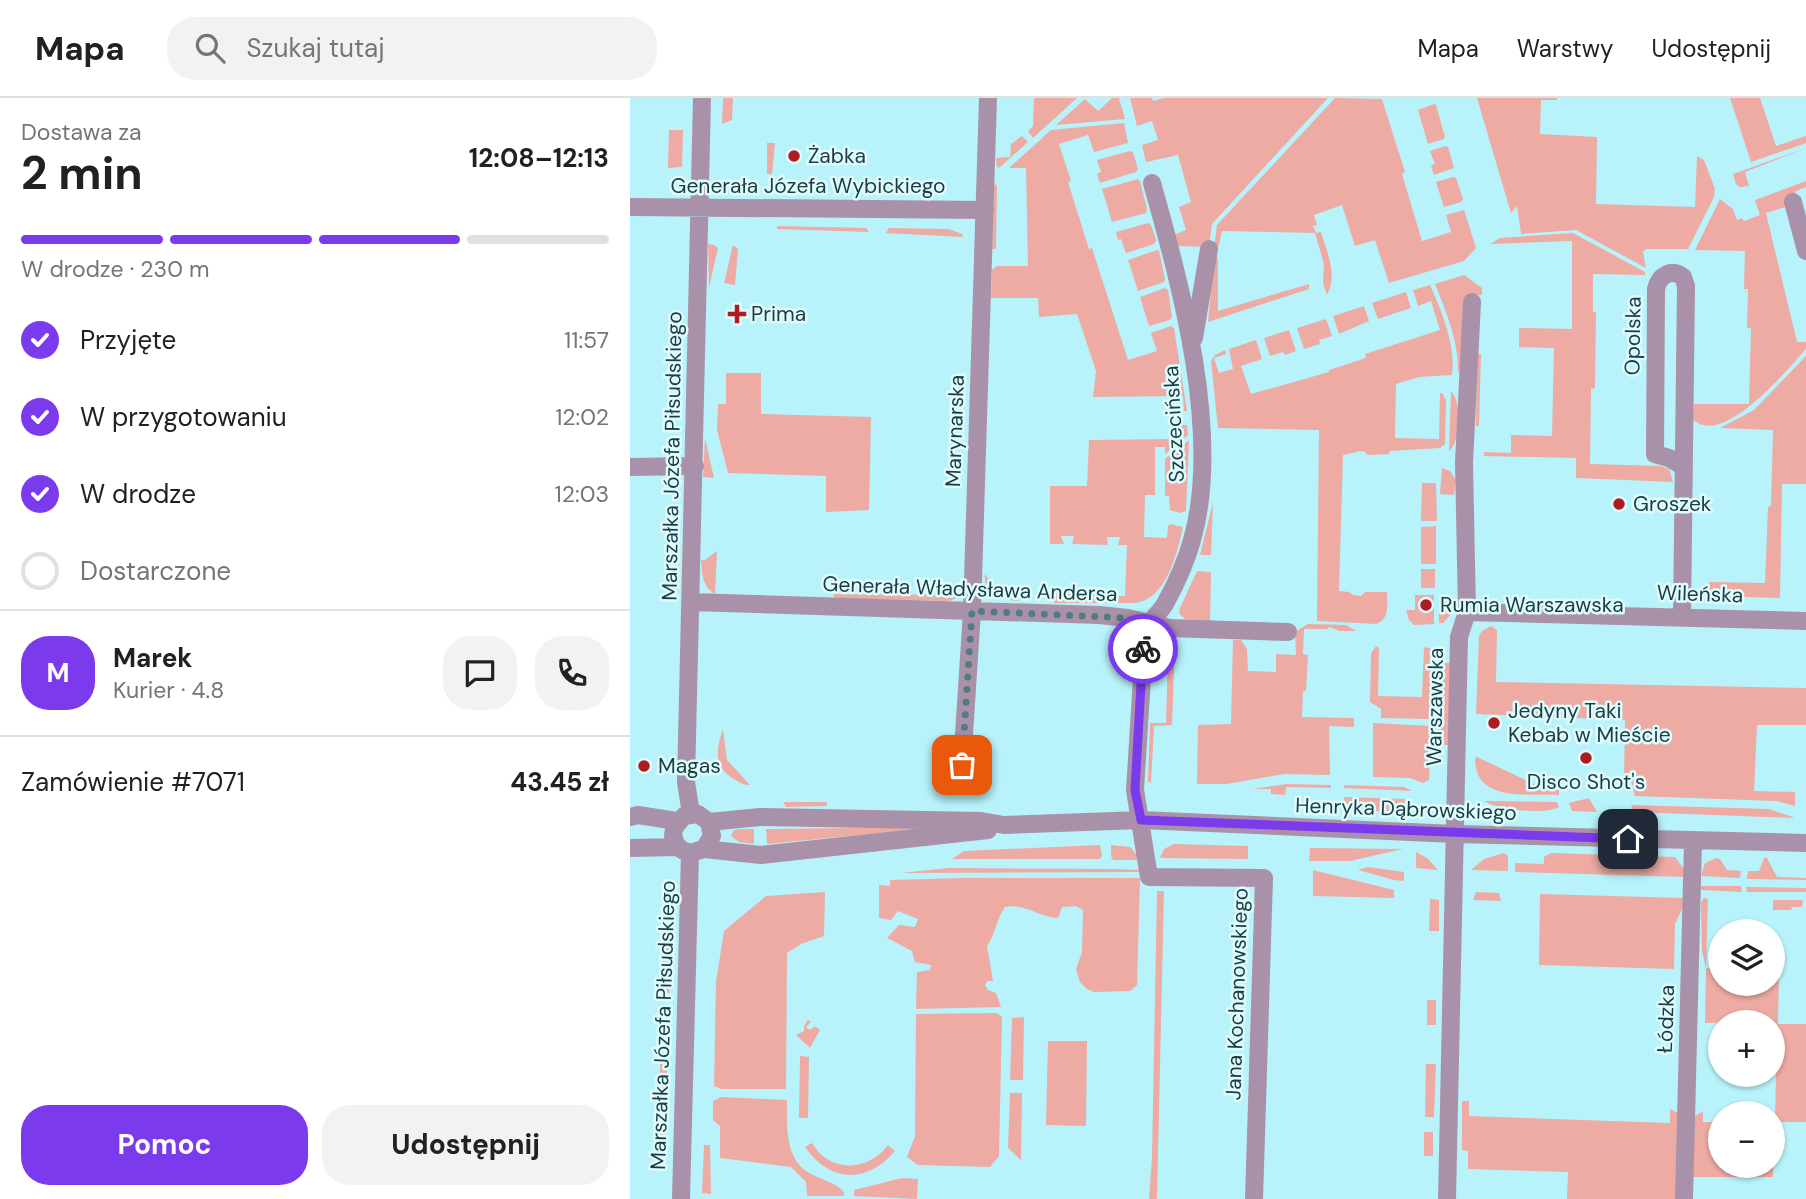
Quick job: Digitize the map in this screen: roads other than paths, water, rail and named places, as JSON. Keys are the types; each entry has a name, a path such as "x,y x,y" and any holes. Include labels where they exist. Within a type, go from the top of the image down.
{"street":[{"name":"Marszałka Józefa Piłsudskiego","path":"684,817 695,466 702,98"},
{"name":"Marynarska","path":"962,765 972,611 988,98"},
{"name":"Szczecińska","path":"1141,820 1135,790 1143,646 1150,624 1164,606 1186,560 1193,537 1200,497 1201,442 1192,348 1170,246 1152,183"},
{"path":"1793,202 1806,251"},
{"name":"Generała Józefa Wybickiego","path":"630,207 985,210"},
{"name":"Szczecińska","path":"1192,348 1209,249"},
{"name":"Opolska","path":"1682,616 1684,467 1686,286 1684,278 1673,273 1662,278 1656,289 1654,454 1669,458 1684,467"},
{"name":"Warszawska","path":"1447,1199 1459,637 1466,612 1464,462 1472,302"},
{"path":"630,467 695,466"},
{"name":"Generała Władysława Andersa","path":"691,602 1099,615 1128,618 1170,628 1288,632"},
{"name":"Wileńska","path":"1466,612 1806,621"},
{"name":"Henryka Dąbrowskiego","path":"630,817 702,816 709,822 760,817 981,821 1004,825 1141,820 1454,834 1806,843"},
{"path":"684,817 673,836 691,849 712,836 709,822"},
{"name":"Jana Kochanowskiego","path":"1141,820 1149,877 1264,878 1254,1199"},
{"name":"Henryka Dąbrowskiego","path":"630,848 691,849 761,855 981,832 1004,825"},
{"name":"Łódzka","path":"1684,1199 1693,841"},
{"name":"Marszałka Józefa Piłsudskiego","path":"681,1199 691,849"}],"place":[{"name":"Żabka","path":"794,156"},
{"name":"Prima","path":"737,314"},
{"name":"Groszek","path":"1619,504"},
{"name":"Rumia Warszawska","path":"1426,605"},
{"name":"Jedyny Taki Kebab w Mieście","path":"1494,723"},
{"name":"Disco Shot's","path":"1586,758"},
{"name":"Magas","path":"644,766"}]}
